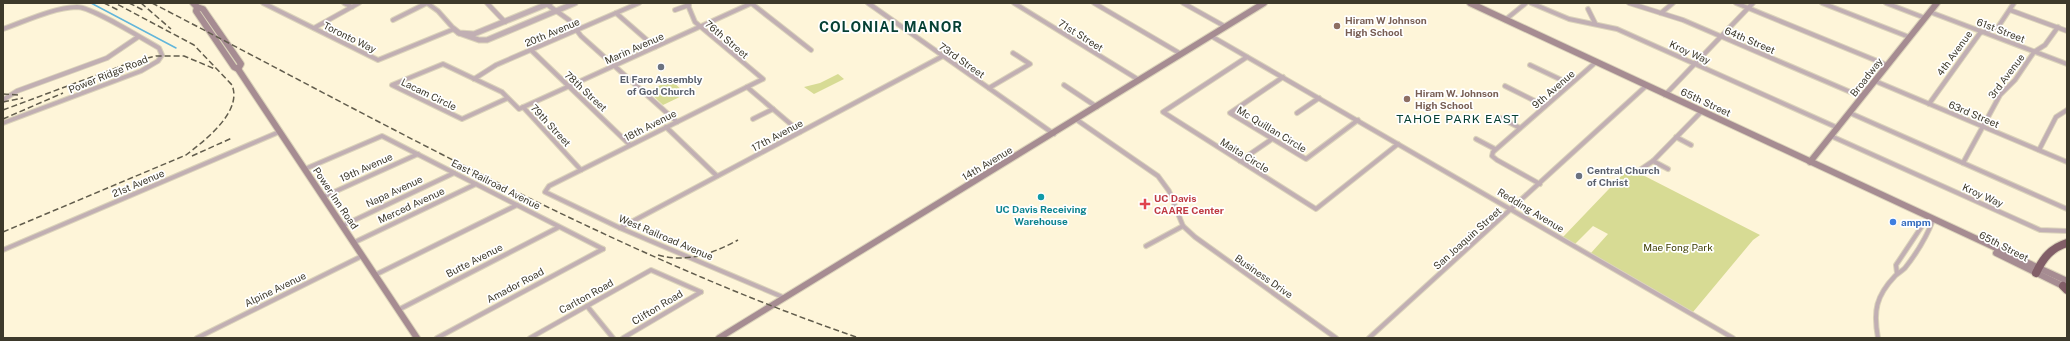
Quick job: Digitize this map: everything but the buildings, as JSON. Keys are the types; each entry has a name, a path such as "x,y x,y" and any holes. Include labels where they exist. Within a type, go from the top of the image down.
{"highway":[{"path":"2037,270 2047,252 2055,246 2067,243"}],"main road":[{"name":"14th Avenue","path":"719,338 1077,120 1264,3"},
{"name":"65th Street","path":"1470,3 1933,220 2037,270 2066,286"},
{"name":"Broadway","path":"1810,162 1936,3"},
{"name":"Power Inn Road","path":"195,5 196,11 234,67 238,69 417,338"}],"street":[{"name":"Toronto Way","path":"263,3 378,60 454,29"},
{"path":"344,3 352,7"},
{"path":"314,28 359,3"},
{"path":"393,20 427,3 438,11 459,33 483,40 497,36 575,3"},
{"path":"486,3 505,22"},
{"name":"20th Avenue","path":"474,79 496,65 639,3"},
{"path":"752,3 811,50"},
{"name":"Marin Avenue","path":"523,107 752,3"},
{"name":"73rd Street","path":"868,3 1054,134"},
{"name":"71st Street","path":"1014,3 1139,81"},
{"path":"1094,3 1181,54"},
{"path":"1184,3 1226,27"},
{"path":"1505,20 1526,3"},
{"name":"Kroy Way","path":"1532,3 1569,19 1595,23 1617,29 1838,128"},
{"name":"64th Street","path":"1629,3 1661,13 1722,37 1862,97"},
{"path":"1661,13 1673,3"},
{"path":"1736,3 1887,65"},
{"path":"1665,95 1753,3"},
{"path":"1822,3 1910,37"},
{"path":"1886,3 1925,18"},
{"name":"4th Avenue","path":"1929,104 1980,33 1998,27 2014,3"},
{"path":"459,33 474,34 547,4 569,20 592,46 677,122"},
{"name":"76th Street","path":"675,10 688,4 694,20 700,27 763,79"},
{"name":"Power Ridge Road","path":"3,29 60,10 78,7 93,12 162,52 162,56 151,66 3,123"},
{"path":"1588,9 1593,16 1595,23"},
{"path":"2010,10 2067,31"},
{"name":"61st Street","path":"1930,12 2067,64"},
{"path":"616,13 655,47"},
{"name":"3rd Avenue","path":"1963,163 2000,95 2015,80 2034,52 2046,45 2058,27"},
{"path":"483,40 480,35 489,28"},
{"name":"Redding Avenue","path":"1211,36 1733,338"},
{"path":"3,100 17,91 107,58 138,37"},
{"name":"78th Street","path":"531,50 630,146"},
{"name":"73rd Street","path":"989,88 1030,64 1013,53"},
{"name":"17th Avenue","path":"620,228 942,56"},
{"name":"Maita Circle","path":"1247,57 1163,112 1316,209 1398,144"},
{"name":"9th Avenue","path":"1495,149 1596,62"},
{"name":"79th Street","path":"443,64 502,92 519,109 523,107 581,170"},
{"name":"Lacam Circle","path":"443,64 392,85 462,119 508,98"},
{"path":"1530,65 1570,84"},
{"name":"Mc Quillan Circle","path":"1282,77 1230,113 1306,159 1358,120"},
{"name":"18th Avenue","path":"546,189 763,79"},
{"name":"63rd Street","path":"1875,81 2067,162"},
{"path":"1064,85 1098,107"},
{"path":"1505,86 1545,106"},
{"name":"San Joaquin Street","path":"1369,338 1512,210 1646,86"},
{"path":"747,87 800,132"},
{"path":"1297,114 1319,98"},
{"path":"753,119 773,109"},
{"path":"2039,150 2056,117 2067,110"},
{"path":"1637,172 1652,161 1701,112"},
{"path":"1850,113 2067,209"},
{"path":"1501,118 1520,128"},
{"name":"Business Drive","path":"1077,120 1158,176 1169,191 1183,226 1194,237 1336,338"},
{"path":"666,127 717,176"},
{"name":"21st Avenue","path":"3,250 279,132"},
{"name":"East Railroad Avenue","path":"305,170 382,136 602,249"},
{"name":"Kroy Way","path":"1831,136 2040,230 2067,231"},
{"path":"1676,137 1691,145"},
{"path":"1240,161 1272,139"},
{"path":"1476,139 1495,149 1492,154 1494,158 1540,184"},
{"name":"19th Avenue","path":"323,197 418,154"},
{"path":"1652,161 1668,169"},
{"name":"Napa Avenue","path":"342,226 454,173"},
{"name":"Merced Avenue","path":"353,243 476,184"},
{"name":"West Railroad Avenue","path":"546,189 545,192 620,228 785,298"},
{"path":"375,275 517,205"},
{"path":"1897,273 1896,265 1922,226 1933,220"},
{"path":"1878,338 1875,318 1876,305 1897,273 1904,269 1929,230 1933,220"},
{"path":"1146,246 1183,226"},
{"name":"Butte Avenue","path":"398,310 559,227"},
{"name":"Amador Road","path":"437,338 602,249"},
{"name":"Alpine Avenue","path":"197,338 362,256"},
{"name":"Clifton Road","path":"623,338 701,292 651,270"},
{"name":"Carlton Road","path":"530,338 651,270"},
{"path":"587,306 613,338"}],"green space":[{"path":"838,74 844,79 814,94 804,87 820,83"},
{"path":"671,80 686,94 663,105 648,91"},
{"name":"Mae Fong Park","path":"1629,168 1760,235 1753,240 1693,312 1591,253 1608,234 1593,226 1575,244 1563,237"}],"waterway":[{"path":"91,3 176,48"}],"railway":[{"path":"104,3 120,11"},
{"path":"3,232 186,155 220,125 232,105 234,95 232,85 194,45 115,3"},
{"path":"129,3 145,11"},
{"path":"141,3 171,29"},
{"path":"152,3 500,184 588,226 677,267 767,304 859,338"},
{"path":"3,110 132,62 156,56 184,56 215,69"},
{"path":"3,119 63,93"},
{"path":"3,94 19,95"},
{"path":"3,102 23,98"},
{"path":"192,156 232,138"},
{"path":"658,255 679,258 699,256 738,240"}],"place":[{"name":"Hiram W Johnson High School","path":"1337,26"},
{"name":"El Faro Assembly of God Church","path":"661,67"},
{"name":"Hiram W. Johnson High School","path":"1407,99"},
{"name":"Central Church of Christ","path":"1579,176"},
{"name":"UC Davis Receiving Warehouse","path":"1041,197"},
{"name":"UC Davis CAARE Center","path":"1145,204"},
{"name":"ampm","path":"1893,222"}],"district":[{"name":"COLONIAL MANOR","path":"891,27"},
{"name":"TAHOE PARK EAST","path":"1458,119"}]}
